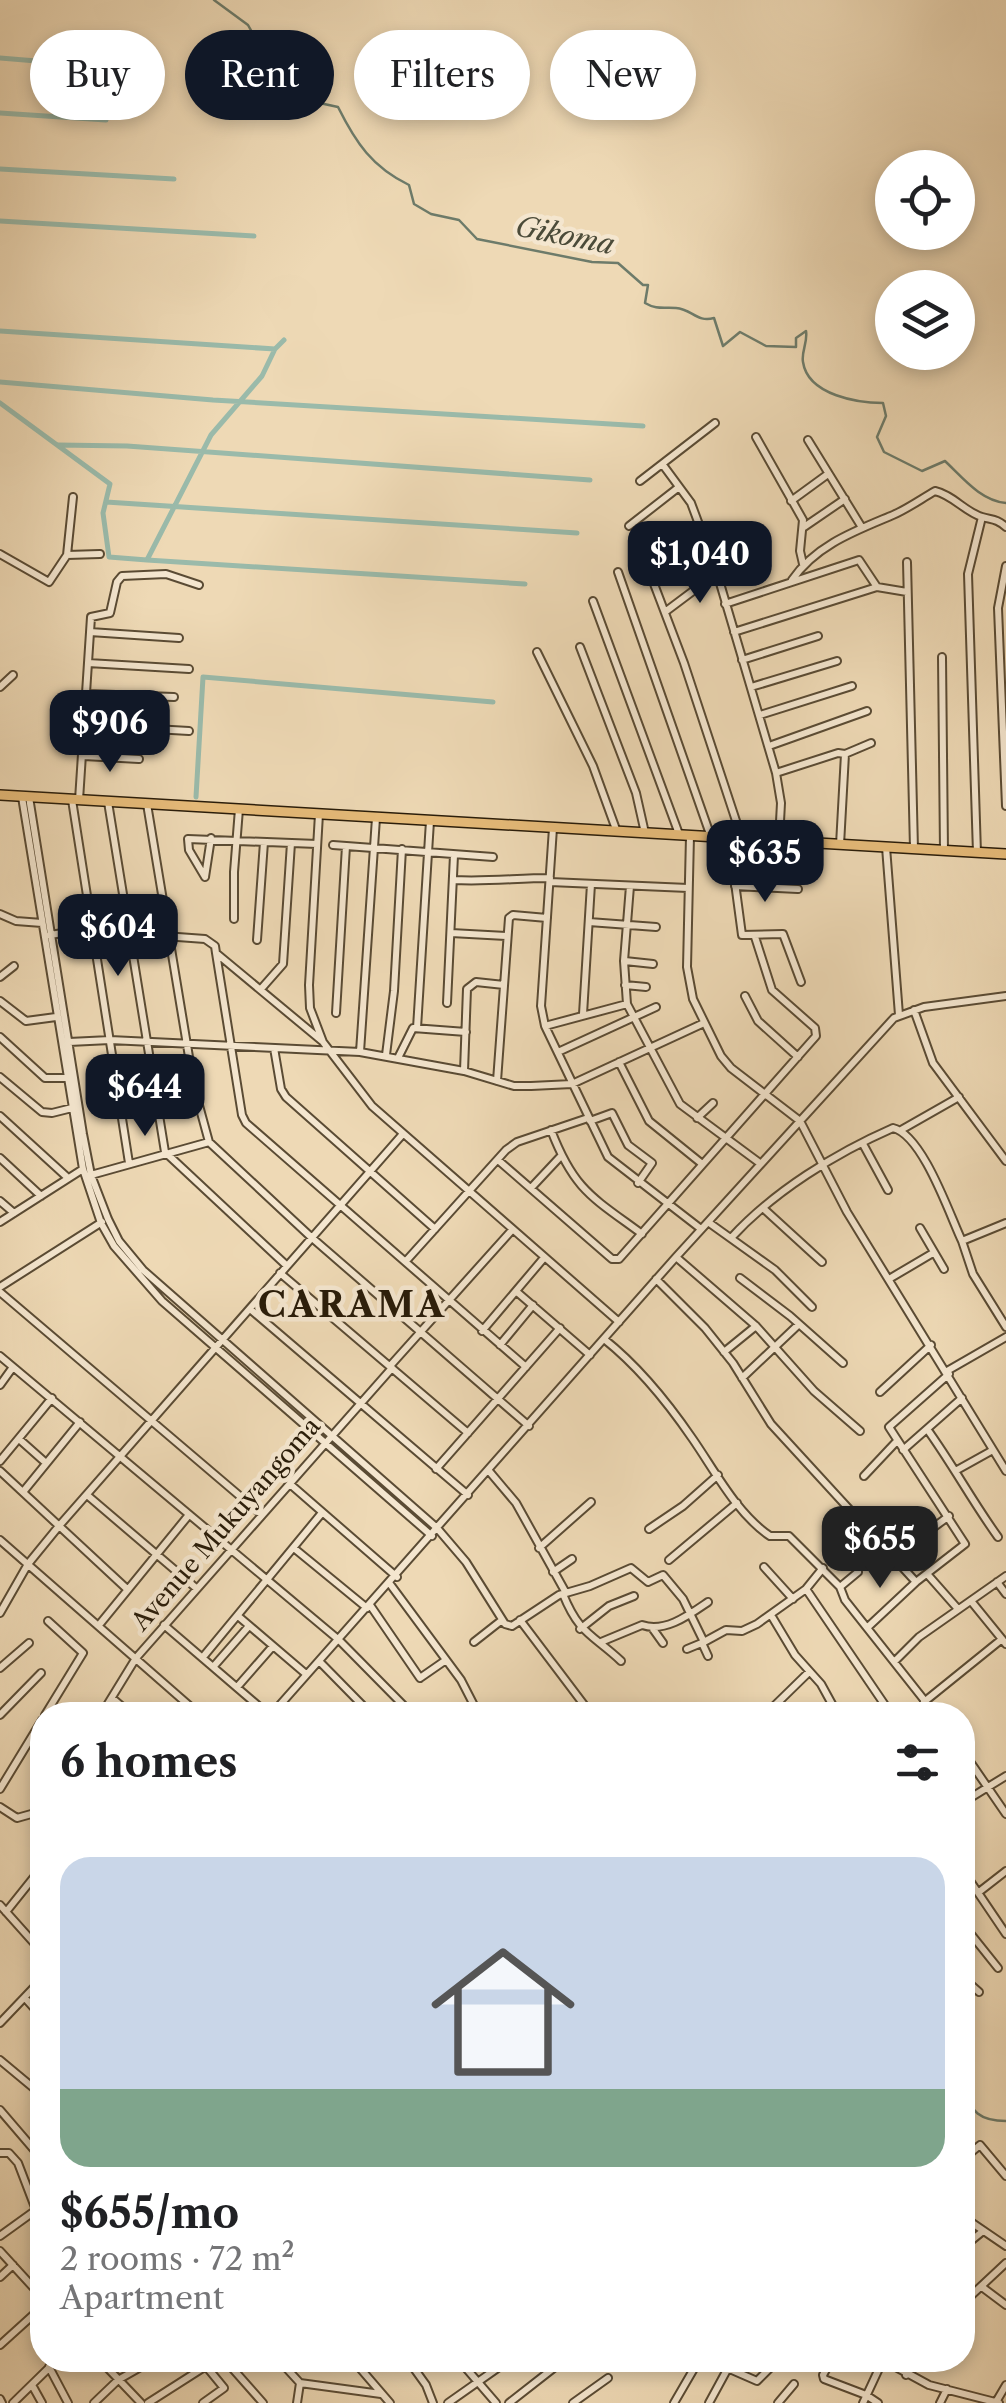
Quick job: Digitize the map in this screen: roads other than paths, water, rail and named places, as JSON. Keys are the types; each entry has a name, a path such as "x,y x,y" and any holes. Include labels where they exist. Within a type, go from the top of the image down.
{"main road":[{"path":"0,795 1006,854"}],"street":[{"path":"640,481 715,423"},
{"path":"756,437 804,526 800,551 803,564"},
{"path":"808,440 861,526"},
{"path":"662,465 691,503 760,715 781,803 778,842"},
{"path":"791,500 828,474"},
{"path":"630,526 679,487"},
{"path":"792,580 803,564 861,526 890,516 935,491 1006,527"},
{"path":"0,554 48,582 67,555 73,496"},
{"path":"804,526 844,500"},
{"path":"977,853 968,574 982,517"},
{"path":"67,555 100,554"},
{"path":"643,555 742,839"},
{"path":"725,604 858,560 876,587"},
{"path":"907,562 914,849"},
{"path":"1006,566 998,608 1006,806"},
{"path":"618,572 712,837"},
{"path":"665,612 716,573"},
{"path":"129,1163 76,800 84,756 90,632 92,617 110,613 122,576 166,574 198,585"},
{"path":"734,632 876,587 908,592"},
{"path":"593,601 684,836 688,985 704,1022 731,1068 800,1121 821,1166 993,1450 1003,1459 1006,1471"},
{"path":"90,632 180,638"},
{"path":"742,660 818,636"},
{"path":"580,646 636,793 645,833"},
{"path":"537,652 594,766 617,832"},
{"path":"942,657 944,851"},
{"path":"751,688 837,660"},
{"path":"88,663 189,669"},
{"path":"0,687 13,675"},
{"path":"760,715 852,686"},
{"path":"87,694 174,698"},
{"path":"769,746 867,711"},
{"path":"86,725 189,730"},
{"path":"776,773 845,754 871,742"},
{"path":"840,845 845,754"},
{"path":"84,756 138,759"},
{"path":"26,797 42,924 48,936 56,1017 83,1169 104,1221 119,1241 220,1345 466,1562 509,1626 565,1593 631,1568 648,1582 663,1576 683,1599 708,1656"},
{"path":"26,797 48,936 104,1221"},
{"path":"108,802 164,1152 286,1265"},
{"path":"146,804 194,1088 209,1142 311,1237 528,1426"},
{"path":"234,920 239,809"},
{"path":"319,814 308,986 310,1008 323,1042"},
{"path":"360,1052 376,818"},
{"path":"417,1028 430,821"},
{"path":"553,828 541,1006 545,1026 608,1157 701,1230"},
{"path":"211,838 206,877 186,841 211,838 317,844"},
{"path":"730,838 742,936 783,934 801,982"},
{"path":"257,940 264,842"},
{"path":"261,989 283,964 290,843"},
{"path":"333,844 493,856"},
{"path":"336,1013 346,846"},
{"path":"886,848 899,1015"},
{"path":"386,1055 402,850"},
{"path":"446,1003 454,855"},
{"path":"453,880 496,882 513,878 688,888"},
{"path":"582,1014 591,884"},
{"path":"630,886 624,961 627,1004 674,1094 698,1118 761,1164"},
{"path":"735,886 798,890"},
{"path":"0,914 16,922 42,924"},
{"path":"497,1081 509,918 547,918"},
{"path":"589,922 656,926"},
{"path":"48,936 82,930 170,934 205,939 215,946 246,1123 526,1367"},
{"path":"451,933 506,936"},
{"path":"498,1160 616,1261 817,1032 772,990 755,936"},
{"path":"216,952 323,1042 372,1106 402,1135 619,1322"},
{"path":"624,961 653,964"},
{"path":"0,978 14,966"},
{"path":"464,1071 467,989 470,984 504,985"},
{"path":"624,985 646,987"},
{"path":"745,996 754,1016 798,1057"},
{"path":"281,1702 676,1257 899,1015 1006,996"},
{"path":"0,1001 26,1021 56,1017"},
{"path":"545,1026 627,1004"},
{"path":"558,1052 656,1007"},
{"path":"914,1010 930,1055 958,1098 1003,1150 1006,1161"},
{"path":"69,1042 110,1040 360,1052 531,1086 572,1084 704,1022"},
{"path":"398,1058 408,1032 417,1028 466,1032"},
{"path":"0,1037 46,1078 66,1078"},
{"path":"274,1048 286,1098 435,1229"},
{"path":"620,1062 648,1121 701,1163"},
{"path":"0,1076 42,1112 72,1108"},
{"path":"901,1130 958,1098"},
{"path":"698,1118 713,1102"},
{"path":"406,1261 517,1142 551,1130 612,1113 628,1145 652,1164 638,1183"},
{"path":"0,1116 68,1178"},
{"path":"732,1238 747,1221 821,1166 894,1128 901,1130 945,1195 973,1274 1006,1327"},
{"path":"551,1130 580,1187 642,1234"},
{"path":"0,1613 28,1564 402,1135"},
{"path":"92,1175 209,1142"},
{"path":"862,1144 888,1190"},
{"path":"531,1188 561,1156"},
{"path":"0,1158 41,1196"},
{"path":"0,1222 83,1169"},
{"path":"0,1200 14,1214"},
{"path":"764,1209 822,1262"},
{"path":"104,1221 0,1290 261,1514"},
{"path":"708,1222 775,1270 812,1306"},
{"path":"962,1241 1006,1223"},
{"path":"920,1228 944,1269"},
{"name":"Avenue Mukuyangoma","path":"109,1702 136,1658 164,1624 512,1230"},
{"path":"889,1279 933,1253"},
{"path":"676,1257 756,1326 814,1391 860,1430"},
{"path":"482,1332 543,1259"},
{"path":"280,1273 468,1433"},
{"path":"740,1278 843,1364"},
{"path":"656,1280 724,1352 771,1424 916,1582"},
{"path":"517,1292 590,1355"},
{"path":"500,1346 534,1305"},
{"path":"250,1309 468,1495"},
{"path":"742,1378 798,1325"},
{"path":"724,1352 756,1326"},
{"path":"436,1469 560,1328"},
{"path":"869,1626 916,1582 966,1544 896,1442 890,1425 948,1373 1006,1337"},
{"path":"604,1339 674,1412 737,1503 766,1534 786,1534 840,1587 924,1702 1004,1641 971,1601"},
{"path":"880,1392 931,1345"},
{"path":"0,1356 338,1640 400,1702"},
{"path":"0,1385 14,1367"},
{"path":"0,1461 52,1398"},
{"path":"903,1450 962,1398"},
{"path":"22,1492 80,1422"},
{"path":"927,1429 998,1537"},
{"path":"18,1439 46,1462"},
{"path":"864,1476 896,1442"},
{"path":"956,1470 993,1450"},
{"path":"0,1471 127,1590"},
{"path":"489,1471 516,1503 580,1629 621,1661"},
{"path":"650,1529 718,1476"},
{"path":"290,1484 393,1580 471,1702"},
{"path":"87,1496 196,1588"},
{"path":"539,1548 591,1502"},
{"path":"669,1560 737,1503"},
{"path":"203,1657 321,1514"},
{"path":"98,1626 188,1516"},
{"path":"892,1558 949,1516"},
{"path":"0,1540 185,1702"},
{"path":"294,1548 369,1607 420,1678 446,1660"},
{"path":"553,1572 572,1559"},
{"path":"764,1567 792,1598"},
{"path":"687,1649 726,1630 742,1631 771,1615 806,1589 823,1568"},
{"path":"840,1587 858,1572"},
{"path":"928,1575 958,1610"},
{"path":"895,1661 919,1636 1006,1576"},
{"path":"997,1582 1006,1594"},
{"path":"806,1589 884,1702"},
{"path":"580,1629 608,1606 634,1596"},
{"path":"653,1629 708,1602"},
{"path":"771,1615 831,1702"},
{"path":"238,1616 306,1674"},
{"path":"474,1642 502,1620"},
{"path":"520,1620 582,1702"},
{"path":"48,1622 84,1653 53,1702"},
{"path":"164,1624 256,1702"},
{"path":"601,1642 642,1624 653,1629 663,1642"},
{"path":"214,1666 249,1626"},
{"path":"0,1668 30,1643"},
{"path":"238,1686 273,1646"},
{"path":"320,1662 359,1702"},
{"path":"778,1702 809,1672"},
{"path":"0,1715 41,1673"},
{"path":"112,1698 117,1702"},
{"path":"0,1789 30,1740"},
{"path":"975,1770 1006,1814"},
{"path":"975,1795 1006,1776"},
{"path":"0,1807 18,1818 30,1814"},
{"path":"978,1892 1006,1870"},
{"path":"30,1880 3,1908 30,1938"},
{"path":"975,1888 1006,1934"},
{"path":"975,1939 998,1968"},
{"path":"975,1989 979,1992"},
{"path":"0,2023 30,1992"},
{"path":"25,1998 30,2004"},
{"path":"0,2060 30,2085"},
{"path":"0,2110 30,2145"},
{"path":"975,2149 980,2145 1006,2176"},
{"path":"0,2154 9,2153 18,2163 30,2194"},
{"path":"0,2236 30,2214"},
{"path":"975,2225 1006,2246"},
{"path":"975,2238 984,2231"},
{"path":"0,2251 30,2284"},
{"path":"975,2293 1006,2264"},
{"path":"0,2277 13,2265"},
{"path":"982,2287 1006,2305"},
{"path":"1,2341 30,2316"},
{"path":"14,2403 44,2372"},
{"path":"52,2372 68,2403"},
{"path":"111,2372 144,2403 190,2372"},
{"path":"94,2403 128,2372"},
{"path":"203,2403 224,2388 211,2372"},
{"path":"235,2372 263,2403"},
{"path":"290,2372 300,2383 381,2394"},
{"path":"364,2372 390,2403"},
{"path":"417,2372 433,2403"},
{"path":"469,2372 496,2403"},
{"path":"448,2403 493,2372"},
{"path":"509,2403 549,2372"},
{"path":"674,2403 692,2372"},
{"path":"709,2403 724,2372"},
{"path":"741,2372 758,2381 767,2372"},
{"path":"825,2372 824,2379 878,2403"},
{"path":"864,2399 877,2372"},
{"path":"901,2372 947,2390 997,2403 1006,2385"},
{"path":"573,2403 608,2378"},
{"path":"297,2403 300,2383"},
{"path":"32,2384 42,2403"},
{"path":"778,2403 794,2384"},
{"path":"940,2403 947,2390"},
{"path":"250,2403 256,2396"}],"waterway":[{"name":"Gikoma","path":"214,0 248,25 276,75 292,87 308,91 315,102 338,107 366,153 409,185 414,204 431,214 459,220 477,239 592,262 618,263 648,285 645,303 682,309 703,319 714,318 723,346 740,332 766,346 796,347 796,338 806,331 803,362 814,383 849,399 883,403 886,416 877,437 884,452 922,471 945,461 980,493 1006,503"},
{"path":"0,58 30,60"},
{"path":"0,113 30,115"},
{"path":"0,169 174,179"},
{"path":"0,221 254,236"},
{"path":"0,331 275,349"},
{"path":"0,403 110,484 103,513 109,557 147,560 211,435 262,376 284,340"},
{"path":"0,382 213,400 643,426"},
{"path":"58,445 127,446 590,480"},
{"path":"106,502 577,533"},
{"path":"147,560 525,584"},
{"path":"196,797 203,677 493,702"},
{"path":"975,2110 989,2119 1006,2121"}],"district":[{"name":"CARAMA","path":"352,1304"}]}
